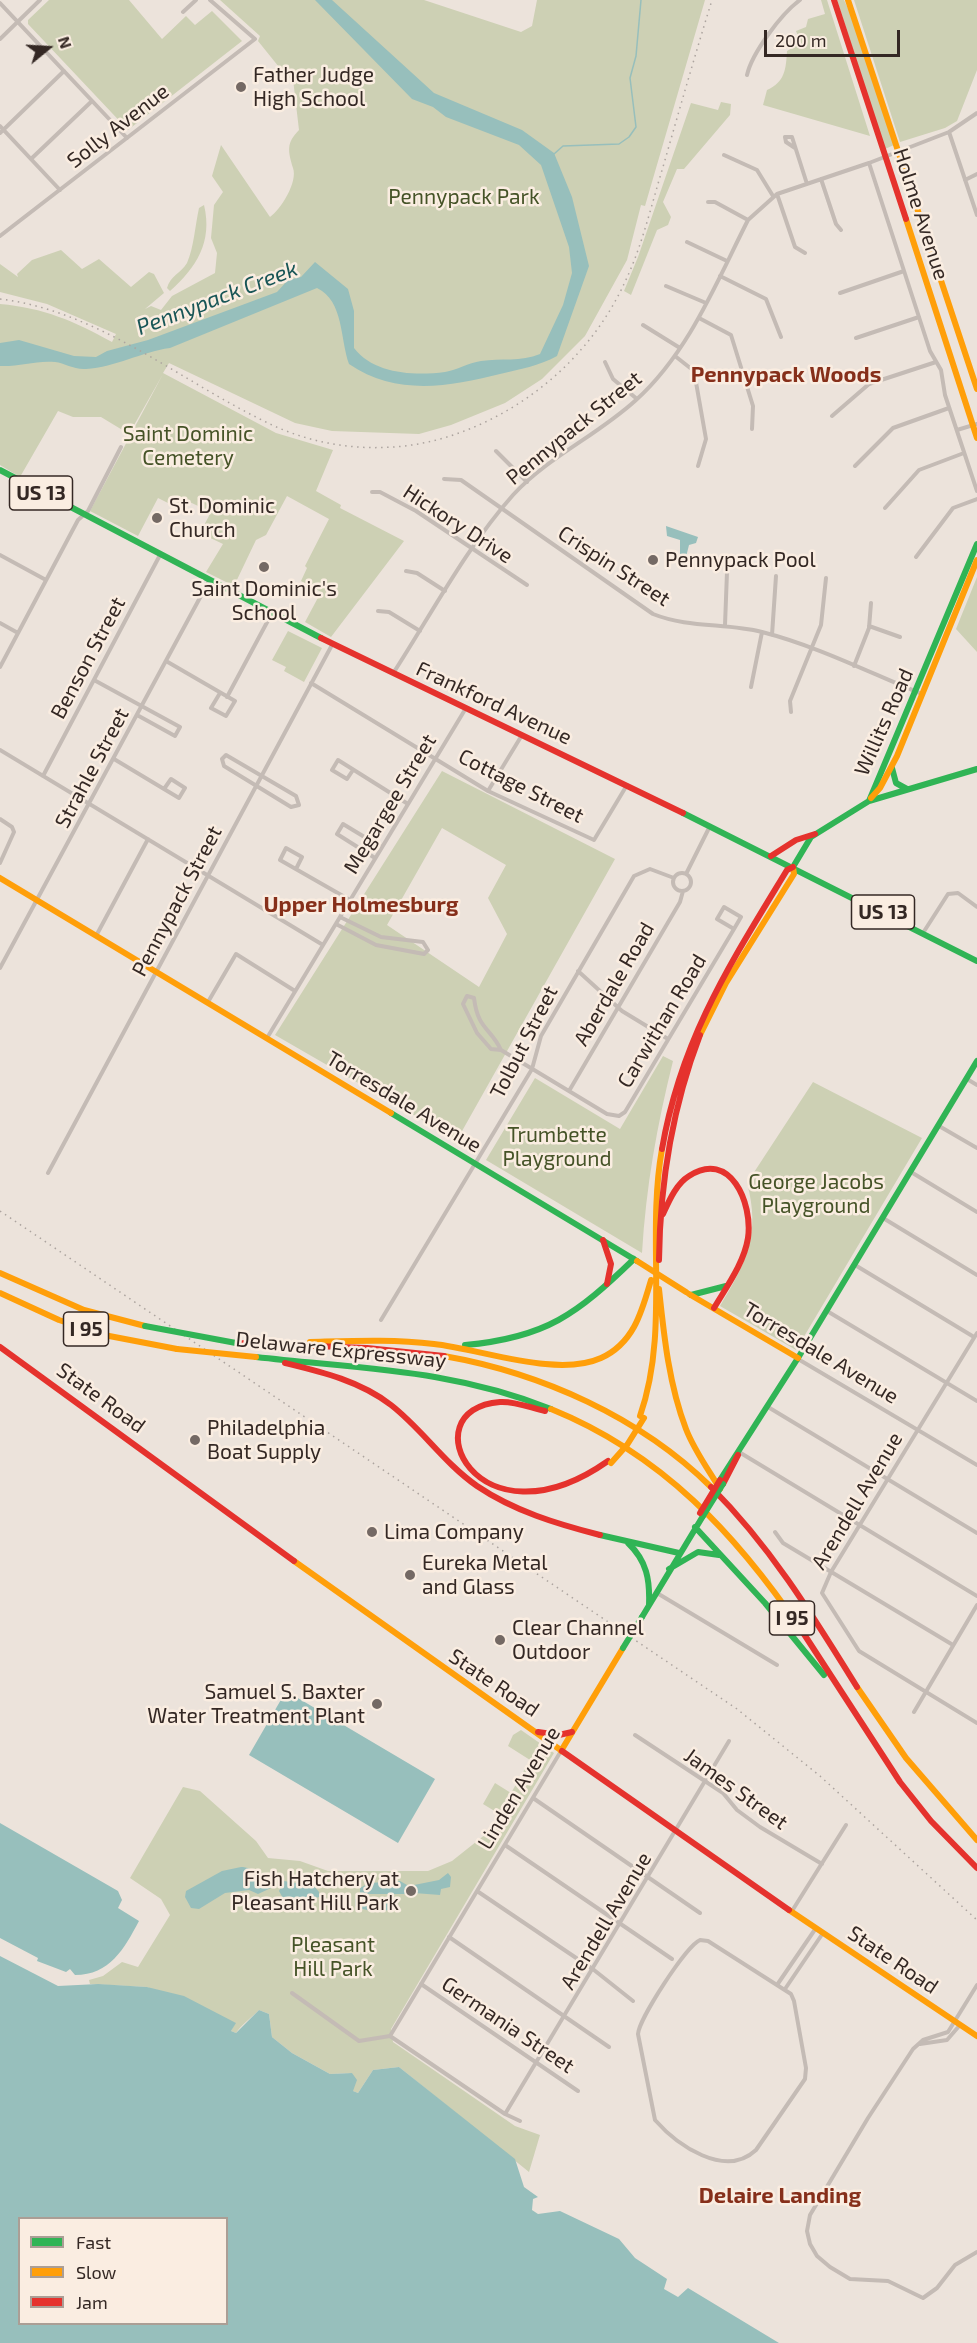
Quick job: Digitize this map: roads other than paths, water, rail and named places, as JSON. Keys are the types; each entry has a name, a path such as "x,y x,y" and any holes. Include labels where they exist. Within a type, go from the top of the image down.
{"main road":[{"name":"Holme Avenue","path":"834,0 929,293 975,424 977,438"},
{"name":"Holme Avenue","path":"848,0 977,389"},
{"path":"929,293 944,288"},
{"name":"Frankford Avenue","path":"0,470 332,644 627,784 977,961"},
{"name":"Willits Road","path":"869,801 880,788 891,767 977,544"},
{"name":"Willits Road","path":"869,801 977,560"},
{"path":"891,767 896,783 909,789"},
{"path":"642,1417 654,1364 655,1202 662,1148 684,1059 719,983 787,870 793,867 809,841 818,833 869,801 977,769"},
{"path":"771,856 796,840 818,833"},
{"path":"469,1480 507,1493 538,1495 571,1488 586,1481 627,1445 642,1417 656,1378 660,1221 669,1141 693,1053 724,986 794,874 793,867"},
{"name":"Torresdale Avenue","path":"0,878 798,1358"},
{"name":"Linden Avenue","path":"561,1751 701,1515 977,1061"},
{"path":"660,1221 672,1195 689,1176 699,1171 713,1170 733,1178 746,1198 749,1226 745,1250 714,1308"},
{"path":"603,1240 611,1264 607,1284"},
{"path":"451,1345 563,1366 579,1365 606,1354 632,1332 644,1309 650,1284 654,1249"},
{"path":"239,1343 352,1341 451,1345 506,1342 543,1331 574,1314 635,1260"},
{"name":"Delaware Expressway","path":"0,1273 84,1310 145,1326 239,1343 422,1353 506,1371 564,1394 627,1425 729,1503 771,1553 794,1585 895,1744 935,1794 977,1840"},
{"path":"688,1293 726,1286"},
{"path":"659,1289 669,1360 682,1418 700,1458 729,1503"},
{"name":"Delaware Expressway","path":"0,1293 59,1320 104,1335 177,1349 407,1370 452,1377 501,1391 561,1414 633,1453 718,1522 780,1600 891,1770 918,1806 977,1868"},
{"name":"State Road","path":"0,1347 54,1384 371,1618 538,1732 561,1751 823,1933 977,2036"},
{"path":"260,1358 334,1376 377,1395 403,1415 438,1454 469,1480 492,1495 530,1513 627,1542 679,1553"},
{"path":"561,1414 513,1403 486,1404 475,1409 460,1425 457,1448 461,1460 469,1470 485,1482 529,1492 551,1490 572,1484 610,1462"},
{"path":"695,1527 778,1617 853,1712"},
{"path":"627,1542 641,1555 648,1568 649,1605"},
{"path":"669,1569 698,1552 707,1551 722,1556"},
{"path":"538,1732 559,1735 573,1732"}],"street":[{"path":"0,39 40,0"},
{"path":"183,12 196,0"},
{"name":"Solly Avenue","path":"0,236 255,39 210,0"},
{"path":"747,75 750,63 781,19 800,0"},
{"path":"0,3 127,138"},
{"path":"60,190 1,129 64,71"},
{"path":"31,159 92,101"},
{"name":"Pennypack Street","path":"393,673 471,549 502,510 527,482 637,399 675,357 699,318 748,220 775,195 949,132 977,113"},
{"path":"949,132 977,215"},
{"path":"795,148 807,183"},
{"path":"724,155 757,170 775,195 795,247 805,253"},
{"path":"868,163 919,317 941,370 950,408 977,491"},
{"path":"965,180 977,174"},
{"path":"821,179 836,224 841,230"},
{"path":"708,201 715,202 748,220"},
{"path":"687,242 727,261"},
{"path":"840,293 904,271"},
{"path":"720,276 767,300 781,337"},
{"path":"666,286 706,303"},
{"path":"856,338 919,317"},
{"path":"699,318 731,335 753,406 752,429"},
{"path":"643,325 680,348"},
{"path":"675,357 694,371 706,439 698,466"},
{"path":"605,362 613,379 637,399"},
{"path":"832,416 869,384 936,362"},
{"path":"855,466 893,428 950,408"},
{"path":"957,430 975,424"},
{"path":"0,666 121,447"},
{"path":"496,451 527,482"},
{"path":"885,508 919,470 964,453"},
{"name":"Crispin Street","path":"444,479 461,480 653,614 678,622 725,625 772,634 919,693"},
{"name":"Hickory Drive","path":"372,492 380,492 416,511 527,585"},
{"path":"916,557 953,508 977,499"},
{"path":"0,555 46,580"},
{"name":"Benson Street","path":"43,776 160,555"},
{"path":"406,571 417,573 445,591"},
{"path":"725,625 728,572"},
{"path":"772,634 776,576"},
{"path":"791,712 790,701 822,621 826,578"},
{"name":"Strahle Street","path":"0,968 209,580"},
{"path":"854,666 869,626 871,603"},
{"path":"378,611 389,612 420,632"},
{"path":"227,697 272,613"},
{"path":"0,622 18,633"},
{"path":"869,626 900,637"},
{"path":"751,687 750,680 762,632"},
{"name":"Pennypack Street","path":"48,1173 332,644"},
{"path":"166,661 234,701 226,716 211,708 220,693"},
{"path":"94,680 141,708 147,707 180,727 175,736 137,715"},
{"name":"Cottage Street","path":"311,683 488,790 594,840 627,784"},
{"name":"Megargee Street","path":"267,1038 466,708"},
{"path":"488,790 522,734"},
{"path":"0,750 323,945"},
{"path":"230,755 297,797 299,804 291,807 256,786 224,766 222,757 230,755"},
{"path":"114,759 164,789 179,798 185,788 171,779 164,789"},
{"path":"353,770 347,779 332,770 338,760 408,804"},
{"path":"0,819 14,830 0,863"},
{"path":"375,858 337,834 343,824 381,847"},
{"path":"686,874 710,825"},
{"path":"96,936 148,839"},
{"path":"296,869 302,857 286,848 280,860 350,900"},
{"name":"Tolbut Street","path":"381,1320 532,1069 541,1036 637,874 651,869 674,878"},
{"path":"679,873 686,874 691,882 689,888 683,891 675,887 674,878 679,873"},
{"name":"Aberdale Road","path":"568,1091 680,902 683,891"},
{"path":"923,933 948,894 958,893 977,907"},
{"path":"724,907 741,917 734,929 717,919 724,907"},
{"path":"336,924 376,945 424,954 428,950 423,942 381,938 340,917"},
{"name":"Carwithan Road","path":"568,1091 607,1114 619,1116 625,1112 734,929"},
{"path":"208,1003 236,954 295,991"},
{"path":"579,971 618,1008 668,1040"},
{"path":"501,1050 491,1049 477,1033 463,1004 467,996 474,998 475,1011 480,1022 501,1050 568,1091"},
{"path":"966,1078 977,1085"},
{"path":"938,1125 977,1149"},
{"path":"910,1171 977,1212"},
{"path":"883,1218 977,1275"},
{"path":"854,1264 976,1336"},
{"path":"827,1310 977,1401"},
{"name":"Arendell Avenue","path":"925,1691 859,1651 822,1593 831,1572 859,1525 976,1336"},
{"name":"Torresdale Avenue","path":"798,1358 977,1465"},
{"path":"767,1406 977,1533"},
{"path":"740,1452 977,1596"},
{"path":"775,1532 783,1543 953,1645"},
{"path":"656,1593 777,1665"},
{"path":"914,1712 977,1605"},
{"path":"925,1691 977,1723"},
{"name":"James Street","path":"634,1736 726,1795 737,1810 760,1827 822,1864"},
{"name":"Arendell Avenue","path":"505,2115 678,1831 729,1741"},
{"name":"Linden Avenue","path":"390,2036 561,1751"},
{"path":"533,1798 700,1912"},
{"path":"792,1911 846,1826"},
{"path":"505,1845 672,1959"},
{"path":"477,1891 594,1970 633,2001"},
{"path":"777,1985 816,1928"},
{"path":"785,1989 823,1933"},
{"path":"449,1937 609,2047"},
{"path":"700,1940 708,1941 785,1989 794,2001 806,2068 805,2079 751,2154 721,2162 707,2158 662,2128 655,2120 639,2043 641,2022 687,1952 700,1940"},
{"name":"Germania Street","path":"421,1984 578,2091"},
{"path":"977,1985 947,2040 917,2045 868,2118 810,2215 807,2231 817,2256 846,2278 888,2280 923,2298 932,2292 955,2265 977,2252"},
{"path":"292,1993 359,2041 390,2036 505,2115 520,2121"}],"water":[{"path":"315,0 332,0 434,93 522,130 554,153 572,197 589,266 557,356 529,367 481,379 442,385 404,385 385,381 349,364 337,311 326,294 317,288 170,348 97,368 82,369 48,362 0,366 0,343 19,340 74,356 96,357 107,351 148,340 277,292 288,280 301,277 315,262 348,289 354,311 354,348 362,357 383,368 408,373 433,373 449,371 481,361 518,359 540,354 563,305 572,273 569,247 541,165 519,145 446,117 433,107 412,99"},
{"path":"666,526 698,537 696,543 689,545 685,561 680,557 680,540 667,536"},
{"path":"286,1691 435,1779 398,1843 249,1755"},
{"path":"0,1823 118,1891 122,1900 118,1908 139,1921 128,1941 107,1965 87,1974 75,1975 70,1969 66,1972 37,1961 38,1958 0,1938"},
{"path":"241,1867 259,1873 267,1880 271,1888 258,1894 249,1890 225,1893 199,1909 191,1908 185,1897 186,1891 222,1871"},
{"path":"448,1873 451,1877 450,1887 441,1889 440,1895 414,1893 414,1885 439,1880"},
{"path":"284,1881 314,1886 319,1892 319,1897 305,1901 284,1900 279,1891"},
{"path":"400,1881 407,1885 407,1894 360,1894 360,1888 369,1883"},
{"path":"355,1899 396,1900 398,1906 383,1911 364,1910 355,1906"},
{"path":"0,1956 58,1986 98,1984 147,1987 184,1996 236,2023 231,2031 236,2033 259,2010 269,2014 272,2037 292,2053 330,2074 352,2073 357,2080 353,2091 358,2093 373,2070 399,2067 515,2159 524,2187 538,2197 533,2199 532,2210 538,2214 560,2211 619,2239 635,2258 667,2279 664,2289 678,2297 688,2288 779,2343 0,2343"}],"waterway":[{"path":"554,154 563,146 619,144 629,137 636,127 630,78 636,56 641,0"}],"railway":[{"path":"0,299 36,306 105,332 235,406 268,423 311,439 356,447 379,448 425,443 475,427 528,397 552,379 593,335 610,311 624,284 641,241 712,0"},
{"path":"0,1211 737,1709 820,1776 977,1920"}],"place":[{"name":"Father Judge High School","path":"241,87"},
{"name":"St. Dominic Church","path":"157,518"},
{"name":"Pennypack Pool","path":"653,560"},
{"name":"Saint Dominic's School","path":"264,567"},
{"name":"Philadelphia Boat Supply","path":"195,1440"},
{"name":"Lima Company","path":"372,1532"},
{"name":"Eureka Metal and Glass","path":"410,1575"},
{"name":"Clear Channel Outdoor","path":"500,1640"},
{"name":"Samuel S. Baxter Water Treatment Plant","path":"377,1704"},
{"name":"Fish Hatchery at Pleasant Hill Park","path":"411,1891"}],"district":[{"name":"Pennypack Woods","path":"786,375"},
{"name":"Upper Holmesburg","path":"361,905"},
{"name":"Delaire Landing","path":"780,2196"}],"park label":[{"name":"Pennypack Park","path":"464,197"},
{"name":"Saint Dominic Cemetery","path":"188,446"},
{"name":"Trumbette Playground","path":"557,1147"},
{"name":"George Jacobs Playground","path":"816,1194"},
{"name":"Pleasant Hill Park","path":"333,1957"}],"water label":[{"name":"Pennypack Creek","path":"217,298"}]}
